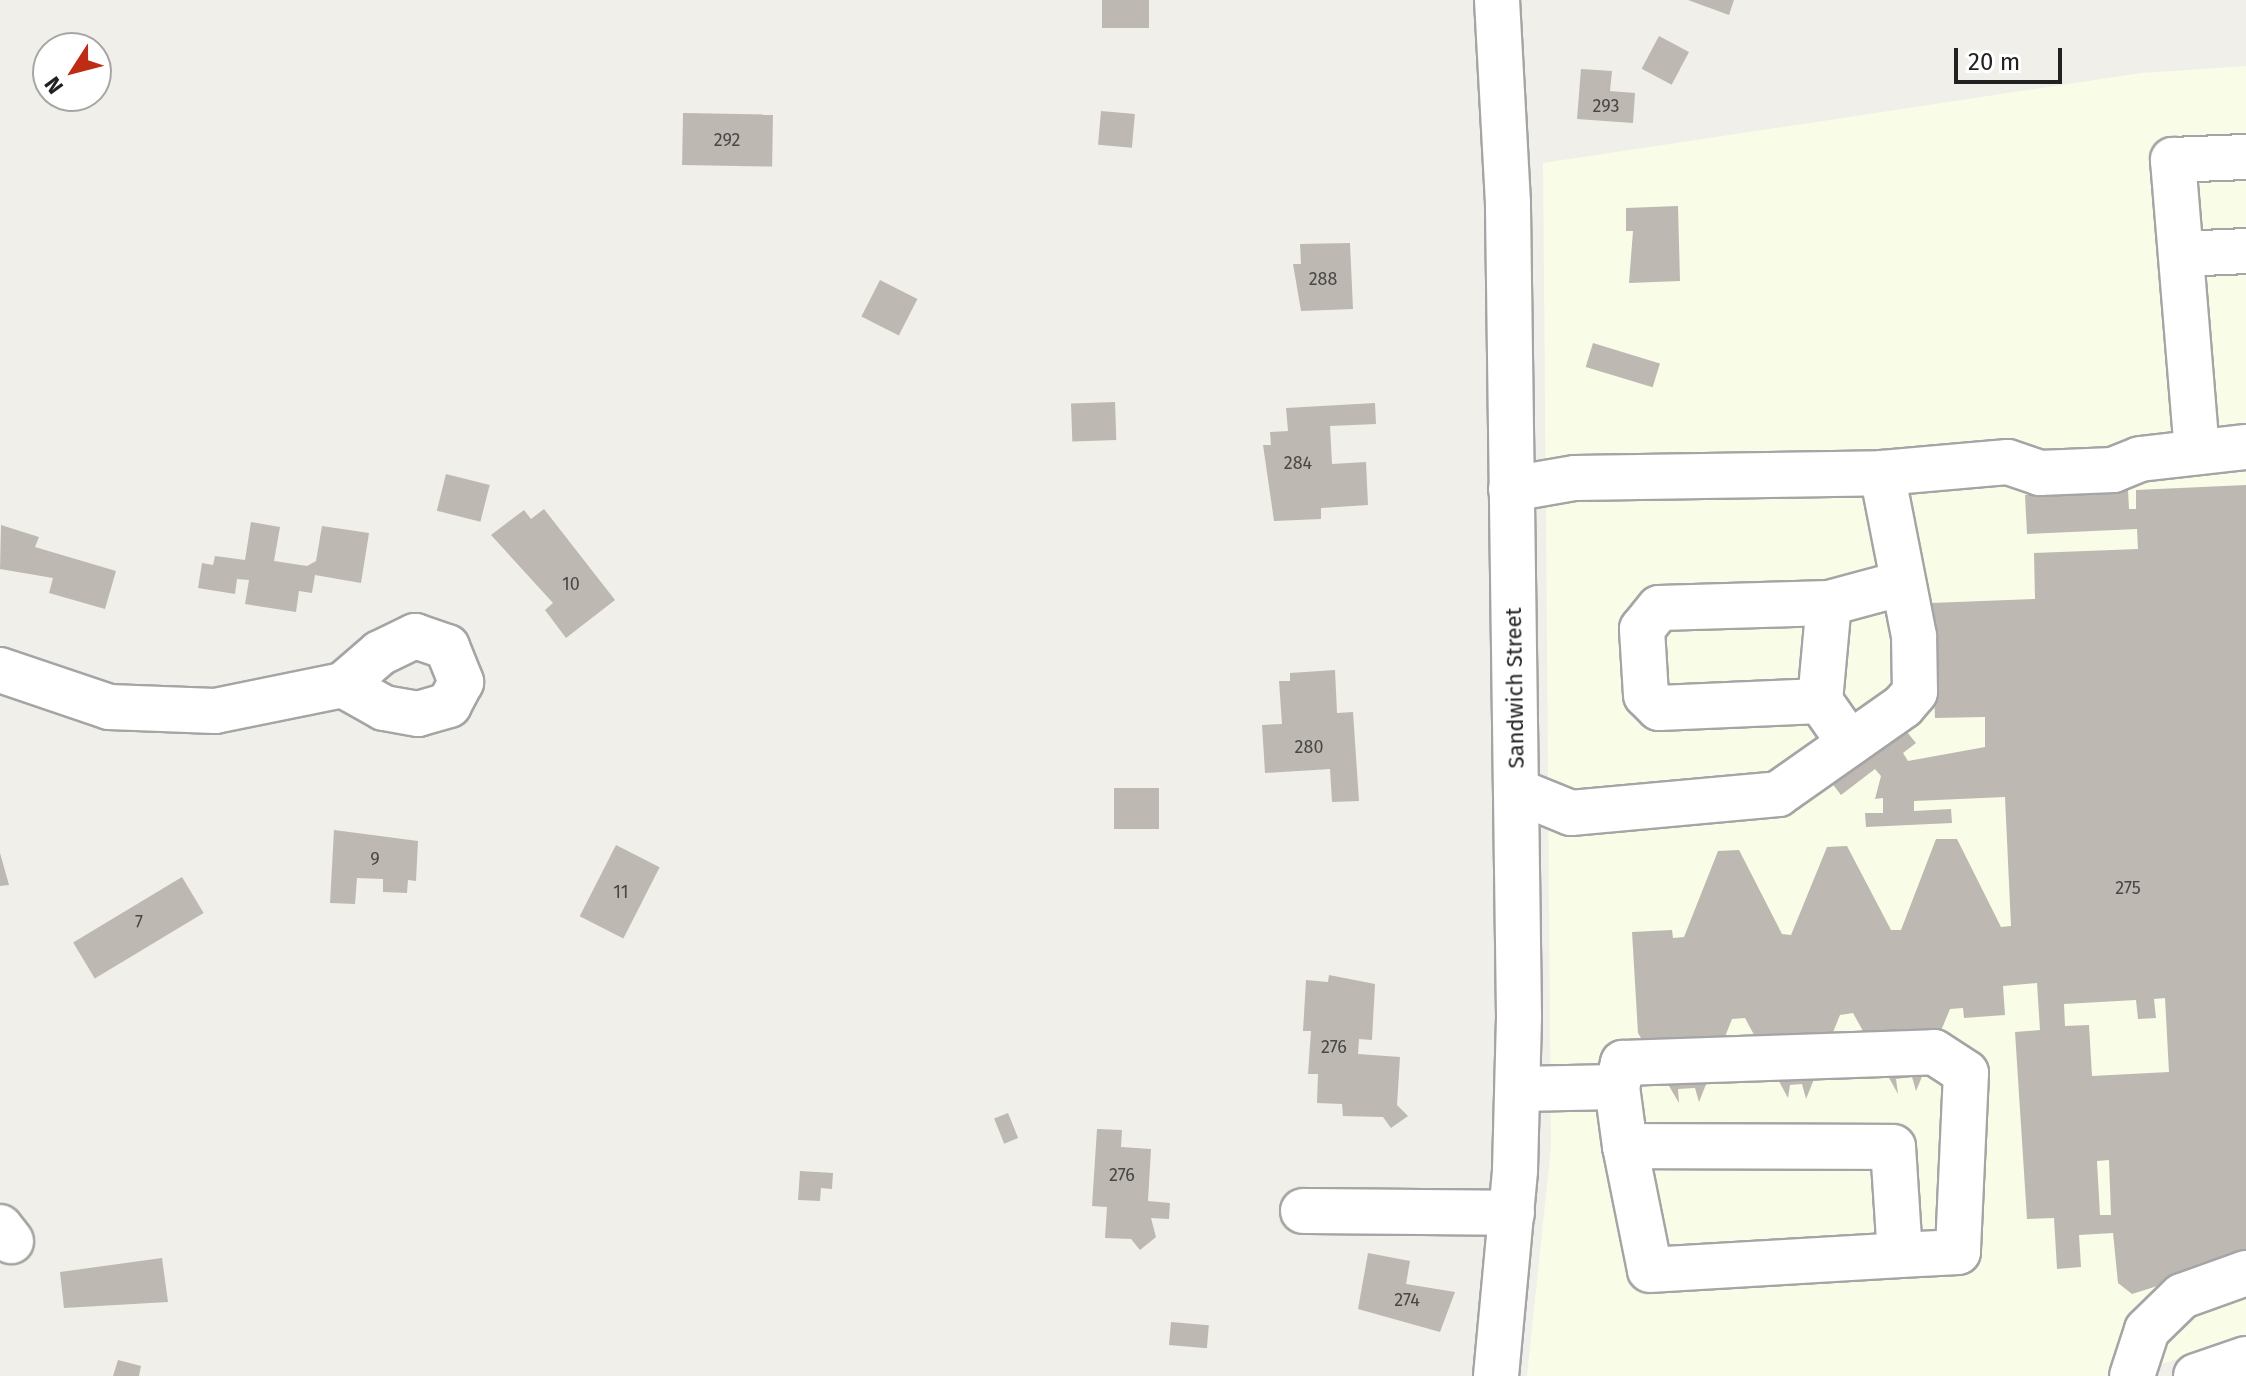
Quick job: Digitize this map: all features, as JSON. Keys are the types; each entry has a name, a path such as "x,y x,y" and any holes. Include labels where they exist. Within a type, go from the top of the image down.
{"street":[{"name":"Sandwich Street","path":"1496,1376 1512,1213 1518,1089 1517,791 1497,0"},
{"path":"2197,452 2173,160 2246,157"},
{"path":"2181,254 2246,251"},
{"path":"1511,489 1575,478 1882,473 2008,462 2040,473 2113,470 2197,452 2246,447"},
{"path":"1517,791 1571,813 1751,799 1778,794 1915,692 1914,636 1900,584 1882,473"},
{"path":"1820,701 1659,708 1646,695 1642,629 1659,608 1829,603 1900,584"},
{"path":"1829,603 1820,701 1849,743"},
{"path":"0,670 88,702 151,713 248,707 343,685"},
{"path":"1934,1052 1966,1073 1958,1252 1650,1270 1625,1146 1617,1087 1623,1063 1934,1052"},
{"path":"1518,1089 1617,1087"},
{"path":"1625,1146 1893,1147 1900,1255"},
{"path":"1303,1211 1512,1213"},
{"path":"2132,1376 2147,1330 2182,1296 2246,1273"},
{"path":"2196,1376 2246,1359"}],"shaded area":[{"path":"2246,66 2246,1336 2126,1376 1527,1376 1551,1146 1543,163 2141,73"}],"building":[{"path":"1102,0 1149,0 1149,28 1102,28"},
{"path":"1688,0 1734,0 1729,15"},
{"path":"1659,36 1689,52 1672,85 1642,69"},
{"path":"1581,69 1612,71 1610,91 1635,93 1633,123 1577,119"},
{"path":"1101,111 1135,114 1132,148 1098,145"},
{"path":"683,113 773,115 772,167 682,165"},
{"path":"1678,206 1680,281 1629,283 1633,231 1626,231 1626,208"},
{"path":"1350,243 1353,309 1301,311 1293,264 1301,264 1300,244"},
{"path":"880,280 917,299 899,336 861,317"},
{"path":"1593,343 1660,363 1653,387 1586,367"},
{"path":"1115,402 1116,440 1072,442 1071,404"},
{"path":"1375,403 1376,424 1330,426 1332,464 1366,462 1368,505 1321,508 1321,519 1274,521 1263,445 1271,445 1270,432 1288,431 1286,408"},
{"path":"446,474 490,485 480,522 437,511"},
{"path":"2246,485 2246,1258 2132,1294 2118,1283 2113,1233 2079,1235 2081,1267 2057,1269 2054,1218 2027,1219 2015,1032 2040,1030 2037,983 2003,986 2005,1015 1964,1018 1963,1008 1950,1009 1916,1091 1912,1077 1896,1079 1898,1094 1853,1013 1840,1015 1806,1099 1802,1084 1790,1085 1788,1098 1745,1018 1732,1019 1699,1102 1695,1088 1678,1089 1679,1103 1638,1033 1632,932 1672,930 1673,938 1684,937 1718,851 1739,850 1782,934 1791,935 1827,847 1847,846 1891,930 1901,930 1936,839 1957,839 2001,927 2011,926 2005,797 1914,801 1914,811 1951,809 1952,823 1866,827 1865,813 1883,813 1883,798 1875,799 1881,776 1875,769 1841,795 1831,782 1902,726 1916,743 1903,753 1908,761 1985,747 1985,717 1935,718 1931,603 2035,599 2034,553 2138,549 2137,529 2027,534 2025,495 2128,490 2129,509 2136,509 2136,490","holes":["2165,998 2169,1072 2092,1076 2089,1025 2065,1026 2064,1004 2136,1000 2138,1019 2156,1018 2154,999","2109,1160 2111,1215 2100,1215 2097,1161"]},
{"path":"544,509 615,600 566,638 545,610 553,603 491,535 524,510 531,519"},
{"path":"251,522 280,527 274,561 307,566 316,561 322,526 369,533 361,583 315,575 312,593 299,591 296,612 245,604 249,580 237,579 235,594 198,588 202,563 213,565 215,556 245,560"},
{"path":"1,525 39,537 35,547 116,571 105,609 49,593 53,578 0,569"},
{"path":"1335,670 1337,713 1353,712 1359,801 1332,802 1330,769 1265,773 1262,725 1282,724 1279,681 1290,681 1290,673"},
{"path":"1114,788 1159,788 1159,829 1114,829"},
{"path":"334,830 418,841 416,881 408,880 407,893 383,892 383,879 357,878 355,904 330,903"},
{"path":"616,845 660,867 623,939 580,916"},
{"path":"0,853 9,885 0,886"},
{"path":"182,877 204,913 95,978 73,942"},
{"path":"1329,975 1375,984 1372,1040 1359,1039 1358,1054 1400,1057 1397,1105 1408,1116 1391,1128 1383,1117 1343,1116 1342,1104 1317,1103 1318,1074 1308,1074 1311,1031 1303,1031 1306,980 1328,982"},
{"path":"1008,1113 1018,1138 1004,1144 994,1119"},
{"path":"1097,1129 1122,1130 1121,1147 1151,1149 1148,1201 1170,1203 1169,1219 1151,1218 1156,1237 1140,1250 1131,1239 1105,1238 1107,1207 1092,1206"},
{"path":"800,1171 833,1173 832,1189 821,1188 820,1201 798,1200"},
{"path":"1368,1253 1410,1261 1406,1284 1455,1292 1440,1332 1358,1309"},
{"path":"162,1258 168,1302 64,1308 60,1272"},
{"path":"1171,1322 1209,1325 1207,1348 1169,1345"},
{"path":"118,1360 141,1366 139,1376 113,1376"}]}
